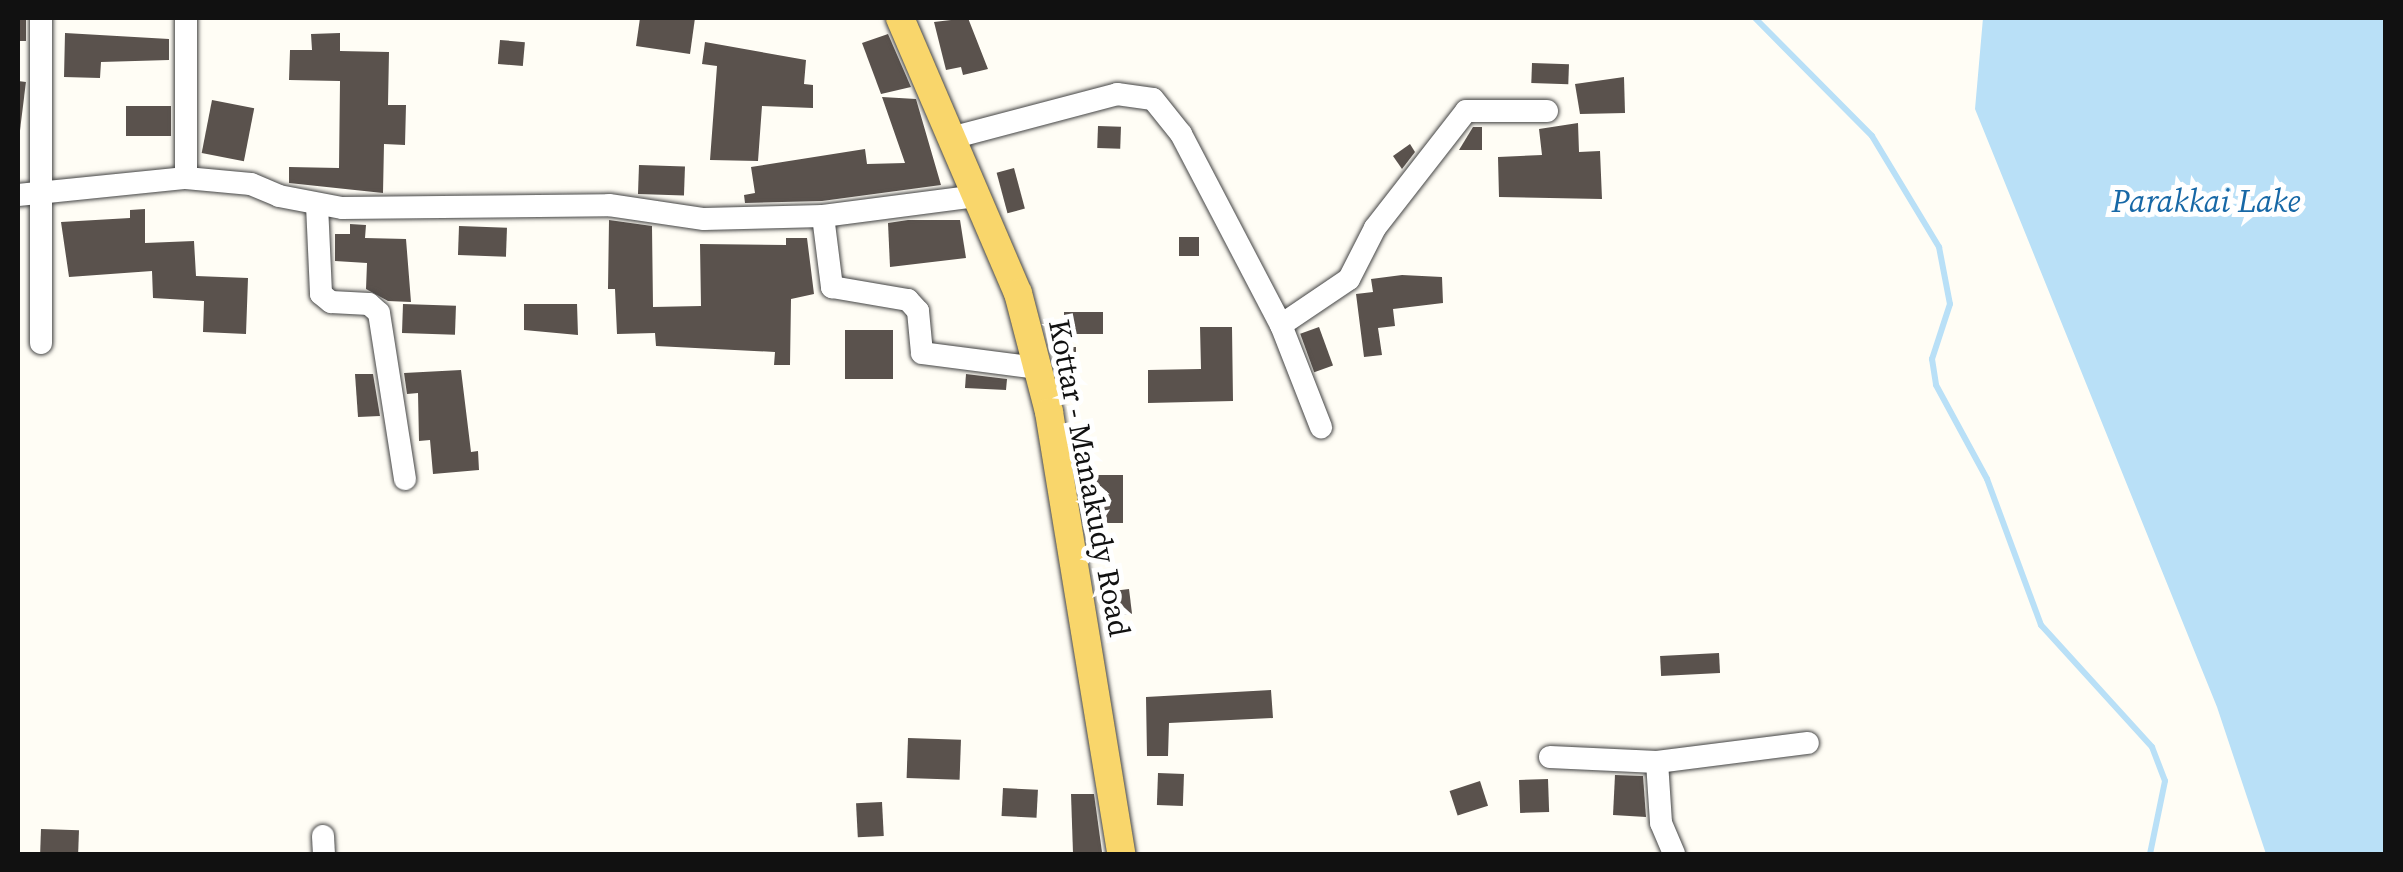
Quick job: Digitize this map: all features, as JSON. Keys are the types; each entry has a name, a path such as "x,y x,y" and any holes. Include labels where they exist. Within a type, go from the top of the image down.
{"main road":[{"name":"Kottar - Manakudy Road","path":"900,18 1018,293 1038,368 1084,606 1121,854"}],"street":[{"path":"41,18 46,196 41,343"},
{"path":"186,18 186,178"},
{"path":"951,138 1118,94 1153,99 1181,134 1281,325 1321,426"},
{"path":"1281,325 1348,279 1375,228 1466,111 1547,111"},
{"path":"18,195 46,196 186,178 250,184 317,205 609,205 704,219 822,216 976,196"},
{"path":"317,205 322,294 331,302 369,304 378,313 405,479"},
{"path":"822,216 832,286 908,300 918,311 922,353 1038,368"},
{"path":"1550,757 1657,762 1808,743"},
{"path":"1657,762 1661,823 1674,854"}],"water":[{"name":"Parakkai Lake","path":"1983,18 2385,18 2385,854 2266,854 2217,707 1975,109"}],"building":[{"path":"18,18 26,18 26,41 18,41"},
{"path":"640,18 695,18 690,54 636,46"},
{"path":"968,18 988,69 963,75 961,67 946,70 934,22"},
{"path":"65,33 169,39 169,60 101,62 100,78 64,77"},
{"path":"340,33 340,51 389,52 388,105 406,105 405,145 384,144 383,193 289,183 289,167 339,168 340,81 289,80 290,50 312,50 311,34"},
{"path":"888,34 911,87 881,94 862,43"},
{"path":"500,40 525,42 523,66 498,64"},
{"path":"705,42 806,60 804,84 813,85 813,108 762,106 758,161 710,160 717,66 702,64"},
{"path":"1532,63 1569,64 1568,84 1531,83"},
{"path":"1624,77 1625,113 1580,114 1575,84"},
{"path":"18,81 26,82 18,140"},
{"path":"882,97 916,99 941,185 822,201 745,203 744,195 755,193 751,167 865,149 867,164 905,163"},
{"path":"212,100 254,108 244,161 202,153"},
{"path":"126,106 171,106 171,136 126,136"},
{"path":"1578,123 1579,152 1600,151 1602,199 1499,197 1498,157 1542,155 1539,129"},
{"path":"1098,126 1121,127 1120,149 1097,148"},
{"path":"1473,127 1482,127 1482,150 1459,150"},
{"path":"1410,144 1415,152 1402,169 1393,156"},
{"path":"639,165 685,167 684,196 638,194"},
{"path":"1014,168 1025,209 1007,213 997,173"},
{"path":"145,209 145,243 194,241 196,276 248,278 246,334 203,332 204,301 153,298 152,271 69,277 61,222 130,218 130,210"},
{"path":"609,220 652,226 653,307 701,306 700,244 786,245 786,238 807,238 814,294 791,299 790,365 774,365 775,352 656,346 655,333 617,334 615,289 608,289"},
{"path":"960,220 966,258 890,267 888,223"},
{"path":"350,224 366,225 365,238 406,239 411,302 388,301 366,289 367,263 335,261 335,234 350,234"},
{"path":"459,226 507,228 506,257 458,255"},
{"path":"1179,237 1199,237 1199,256 1179,256"},
{"path":"1402,275 1442,277 1443,303 1393,309 1395,326 1378,328 1382,355 1364,357 1356,294 1373,292 1371,279"},
{"path":"403,304 456,306 455,335 402,333"},
{"path":"524,304 577,304 578,335 524,330"},
{"path":"1064,312 1103,312 1103,334 1064,334"},
{"path":"1200,327 1232,327 1233,401 1148,403 1148,370 1201,369"},
{"path":"1319,327 1333,366 1314,372 1300,334"},
{"path":"845,330 893,330 893,379 845,379"},
{"path":"1057,347 1076,347 1076,367 1057,367"},
{"path":"461,370 471,452 478,451 479,470 433,474 430,440 419,441 418,393 407,394 404,373"},
{"path":"355,374 373,374 380,416 358,417"},
{"path":"966,374 1007,379 1006,390 965,388"},
{"path":"1095,475 1123,475 1123,523 1095,523"},
{"path":"1129,589 1132,614 1112,616 1109,591"},
{"path":"1719,653 1720,673 1661,676 1660,656"},
{"path":"1271,690 1273,718 1169,723 1168,756 1147,756 1146,697"},
{"path":"908,738 961,740 960,780 907,778"},
{"path":"1158,773 1184,774 1183,806 1157,805"},
{"path":"1615,775 1643,776 1646,817 1613,815"},
{"path":"1548,779 1549,812 1520,813 1519,780"},
{"path":"1480,781 1488,806 1458,816 1450,791"},
{"path":"1003,788 1038,790 1036,818 1002,816"},
{"path":"1071,794 1094,794 1102,852 1073,853"},
{"path":"882,802 884,836 858,837 856,803"},
{"path":"41,829 79,830 78,853 40,852"}],"waterway":[{"path":"1755,18 1872,136 1939,247 1950,304 1932,359 1936,385 1987,479 2041,625 2152,747 2165,781 2150,854"}]}
